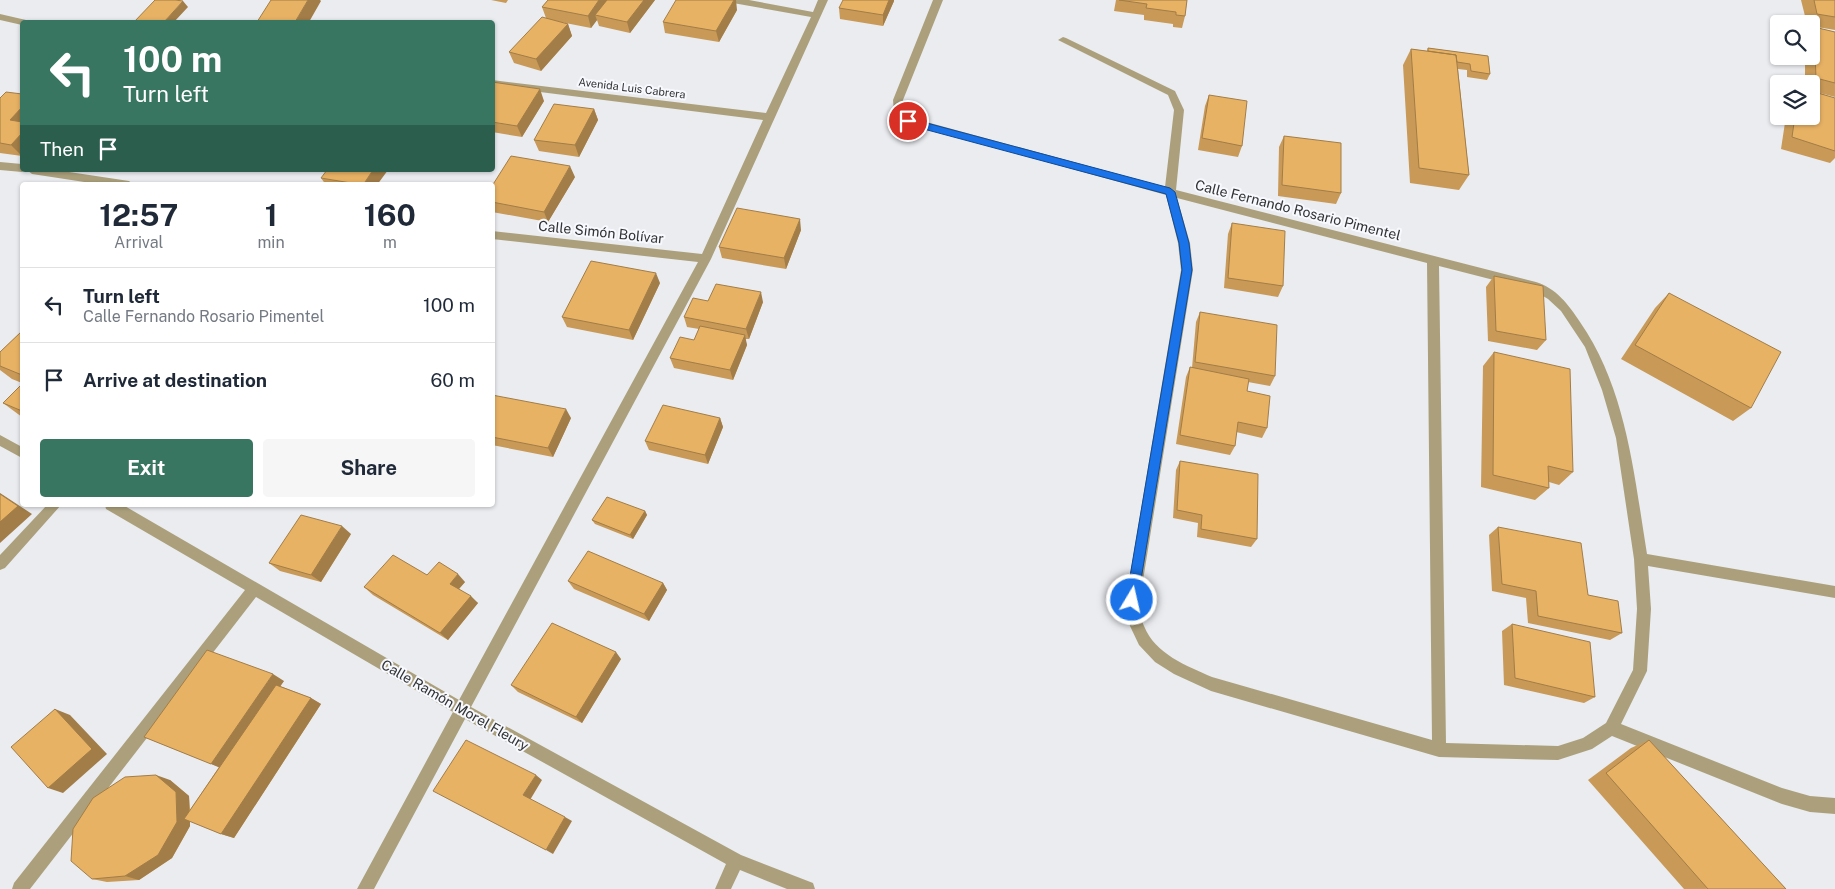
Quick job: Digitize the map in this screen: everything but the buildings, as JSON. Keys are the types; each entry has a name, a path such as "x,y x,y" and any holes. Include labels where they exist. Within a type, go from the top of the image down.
{"street":[{"path":"733,0 815,15"},
{"path":"364,889 706,259 823,0"},
{"name":"Calle Fernando Rosario Pimentel","path":"938,0 898,100 899,112 908,121 1170,192 1536,286 1552,296 1565,308 1590,345 1608,390 1622,438 1641,559 1644,610 1640,671 1611,728"},
{"path":"0,17 20,21"},
{"path":"1063,40 1172,93 1179,110 1170,192 1184,243 1187,270 1132,600 1138,629 1153,653 1176,669 1211,684 1439,750 1558,753 1587,744 1611,728 1782,796 1810,804 1835,806"},
{"name":"Avenida Luis Cabrera","path":"495,84 769,117"},
{"path":"0,166 20,168"},
{"path":"45,172 110,182"},
{"name":"Calle Simón Bolívar","path":"495,235 706,259"},
{"path":"1433,259 1439,750"},
{"path":"0,440 20,452"},
{"path":"0,564 53,507"},
{"name":"Calle Ramón Morel Fleury","path":"114,507 461,709 736,861 807,889"},
{"path":"1641,559 1835,592"},
{"path":"20,889 254,588"},
{"path":"723,889 736,861"}],"route":[{"path":"908,121 1170,192 1187,256 1187,270 1132,600"}]}
